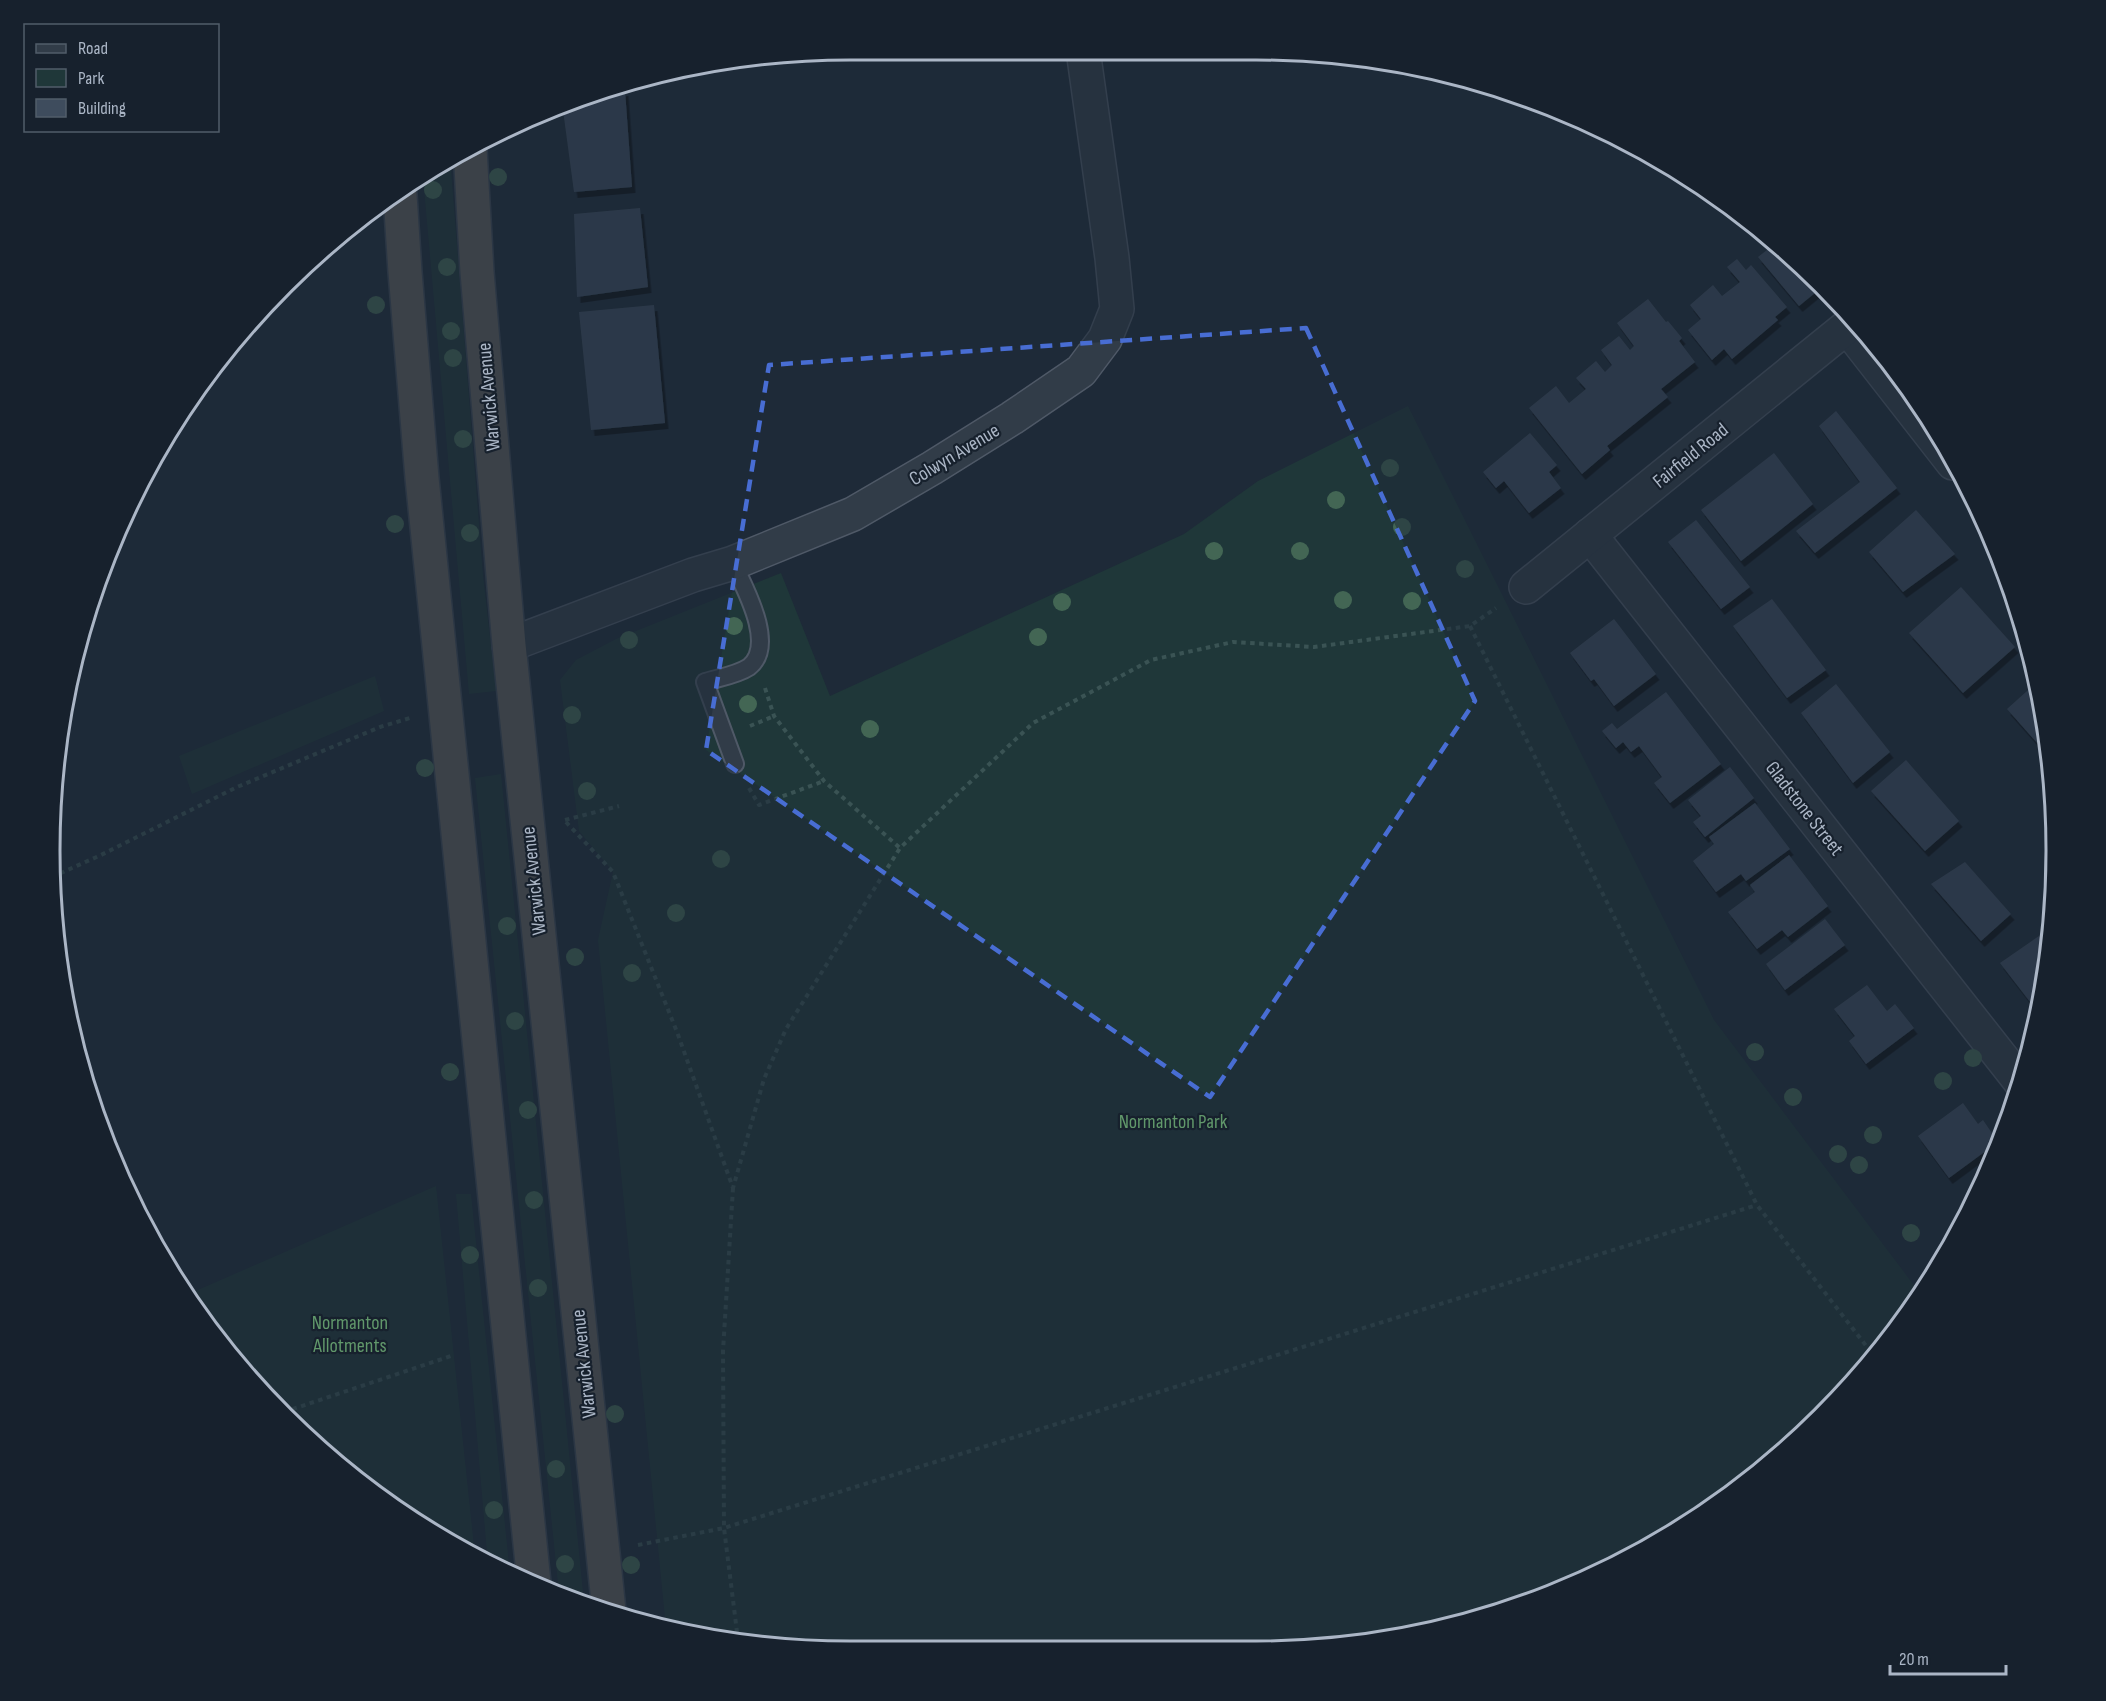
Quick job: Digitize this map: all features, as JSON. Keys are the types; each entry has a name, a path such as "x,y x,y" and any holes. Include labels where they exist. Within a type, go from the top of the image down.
{"highway":[{"name":"Warwick Avenue","path":"471,158 478,284 509,645 608,1603"},
{"path":"400,201 421,467 533,1574"}],"street":[{"name":"Colwyn Avenue","path":"509,645 693,575 733,563 853,514 1012,418 1081,371 1105,339 1117,309 1113,258 1084,60"},
{"name":"Fairfield Road","path":"1526,587 1848,327"},
{"name":"Gladstone Street","path":"1590,535 2014,1073"}],"lane":[{"path":"733,563 755,610 759,630 757,657 744,670 705,682 735,764"}],"path":[{"path":"737,1632 724,1528 723,1351 733,1188 764,1079 786,1029 900,848 1033,723 1151,660 1233,642 1314,647 1470,626 1756,1205 1869,1349"},
{"path":"757,657 774,716 824,781 900,848"},
{"path":"61,873 237,787 369,732 409,718 446,715"},
{"path":"735,764 759,805 824,781"},
{"path":"619,806 564,820 613,872 677,1032 733,1188"},
{"path":"603,1552 724,1528 1756,1205"},
{"path":"292,1409 454,1355"}],"highlighted area":[{"path":"1306,328 1475,701 1210,1097 706,750 769,365"}],"green space":[{"path":"451,169 483,575 496,691 469,694 424,185"},
{"name":"Normanton Park","path":"1408,406 1714,1020 1915,1287 1883,1332 1850,1372 1777,1445 1737,1478 1695,1508 1651,1535 1605,1559 1558,1581 1460,1614 1410,1626 1359,1634 1256,1641 850,1641 747,1634 665,1619 598,940 613,872 579,831 560,680 576,660 616,639 781,573 830,696 1184,534 1258,481"},
{"path":"375,676 384,711 192,794 179,756"},
{"path":"501,774 583,1594 558,1585 475,778"},
{"name":"Normanton Allotments","path":"436,1186 474,1545 411,1508 329,1445 256,1372 194,1292"},
{"path":"456,1194 471,1194 509,1563 487,1552"}],"building":[{"path":"625,93 632,187 574,192 564,114"},
{"path":"640,208 648,287 577,297 574,214"},
{"path":"1768,249 1815,293 1799,306 1758,257"},
{"path":"1737,259 1746,270 1751,265 1787,307 1775,317 1778,320 1732,359 1724,349 1712,360 1688,330 1701,319 1690,305 1713,285 1722,296 1740,282 1727,267"},
{"path":"1648,299 1682,338 1679,341 1695,362 1661,389 1668,397 1607,446 1610,450 1582,474 1529,408 1556,386 1569,403 1586,389 1576,378 1596,361 1605,372 1612,365 1601,350 1619,336 1630,350 1634,346 1617,323"},
{"path":"654,305 665,423 591,430 579,312"},
{"path":"1836,411 1897,488 1815,553 1796,531 1860,482 1819,426"},
{"path":"1530,433 1557,465 1549,472 1561,488 1529,513 1504,481 1496,488 1483,472"},
{"path":"1774,453 1813,504 1741,561 1701,510"},
{"path":"1916,510 1955,554 1903,592 1869,552"},
{"path":"1696,520 1750,587 1721,609 1668,542"},
{"path":"1961,587 2015,647 1963,693 1909,633"},
{"path":"1772,599 1826,670 1787,698 1733,626"},
{"path":"1614,619 1656,674 1614,706 1594,679 1591,681 1570,653"},
{"path":"1836,684 1890,752 1853,783 1801,713"},
{"path":"2029,689 2039,745 2007,709"},
{"path":"1666,692 1721,764 1670,803 1654,783 1662,777 1639,746 1631,752 1623,742 1616,748 1602,731 1612,723 1617,729"},
{"path":"1906,760 1959,821 1925,851 1871,791"},
{"path":"1730,767 1754,798 1705,837 1693,822 1701,816 1688,800"},
{"path":"1755,803 1790,849 1746,881 1741,874 1716,892 1693,861 1714,844 1709,837"},
{"path":"1789,855 1828,906 1788,937 1782,930 1757,949 1728,912 1755,892 1750,885"},
{"path":"1965,862 2011,914 1981,941 1931,884"},
{"path":"1825,919 1845,945 1785,990 1766,964"},
{"path":"2039,936 2039,954 2031,1004 2000,963"},
{"path":"1867,985 1887,1011 1895,1004 1914,1028 1866,1064 1849,1041 1855,1036 1834,1009"},
{"path":"1963,1103 1978,1124 1983,1120 1993,1135 1987,1150 1949,1178 1918,1136"}]}
